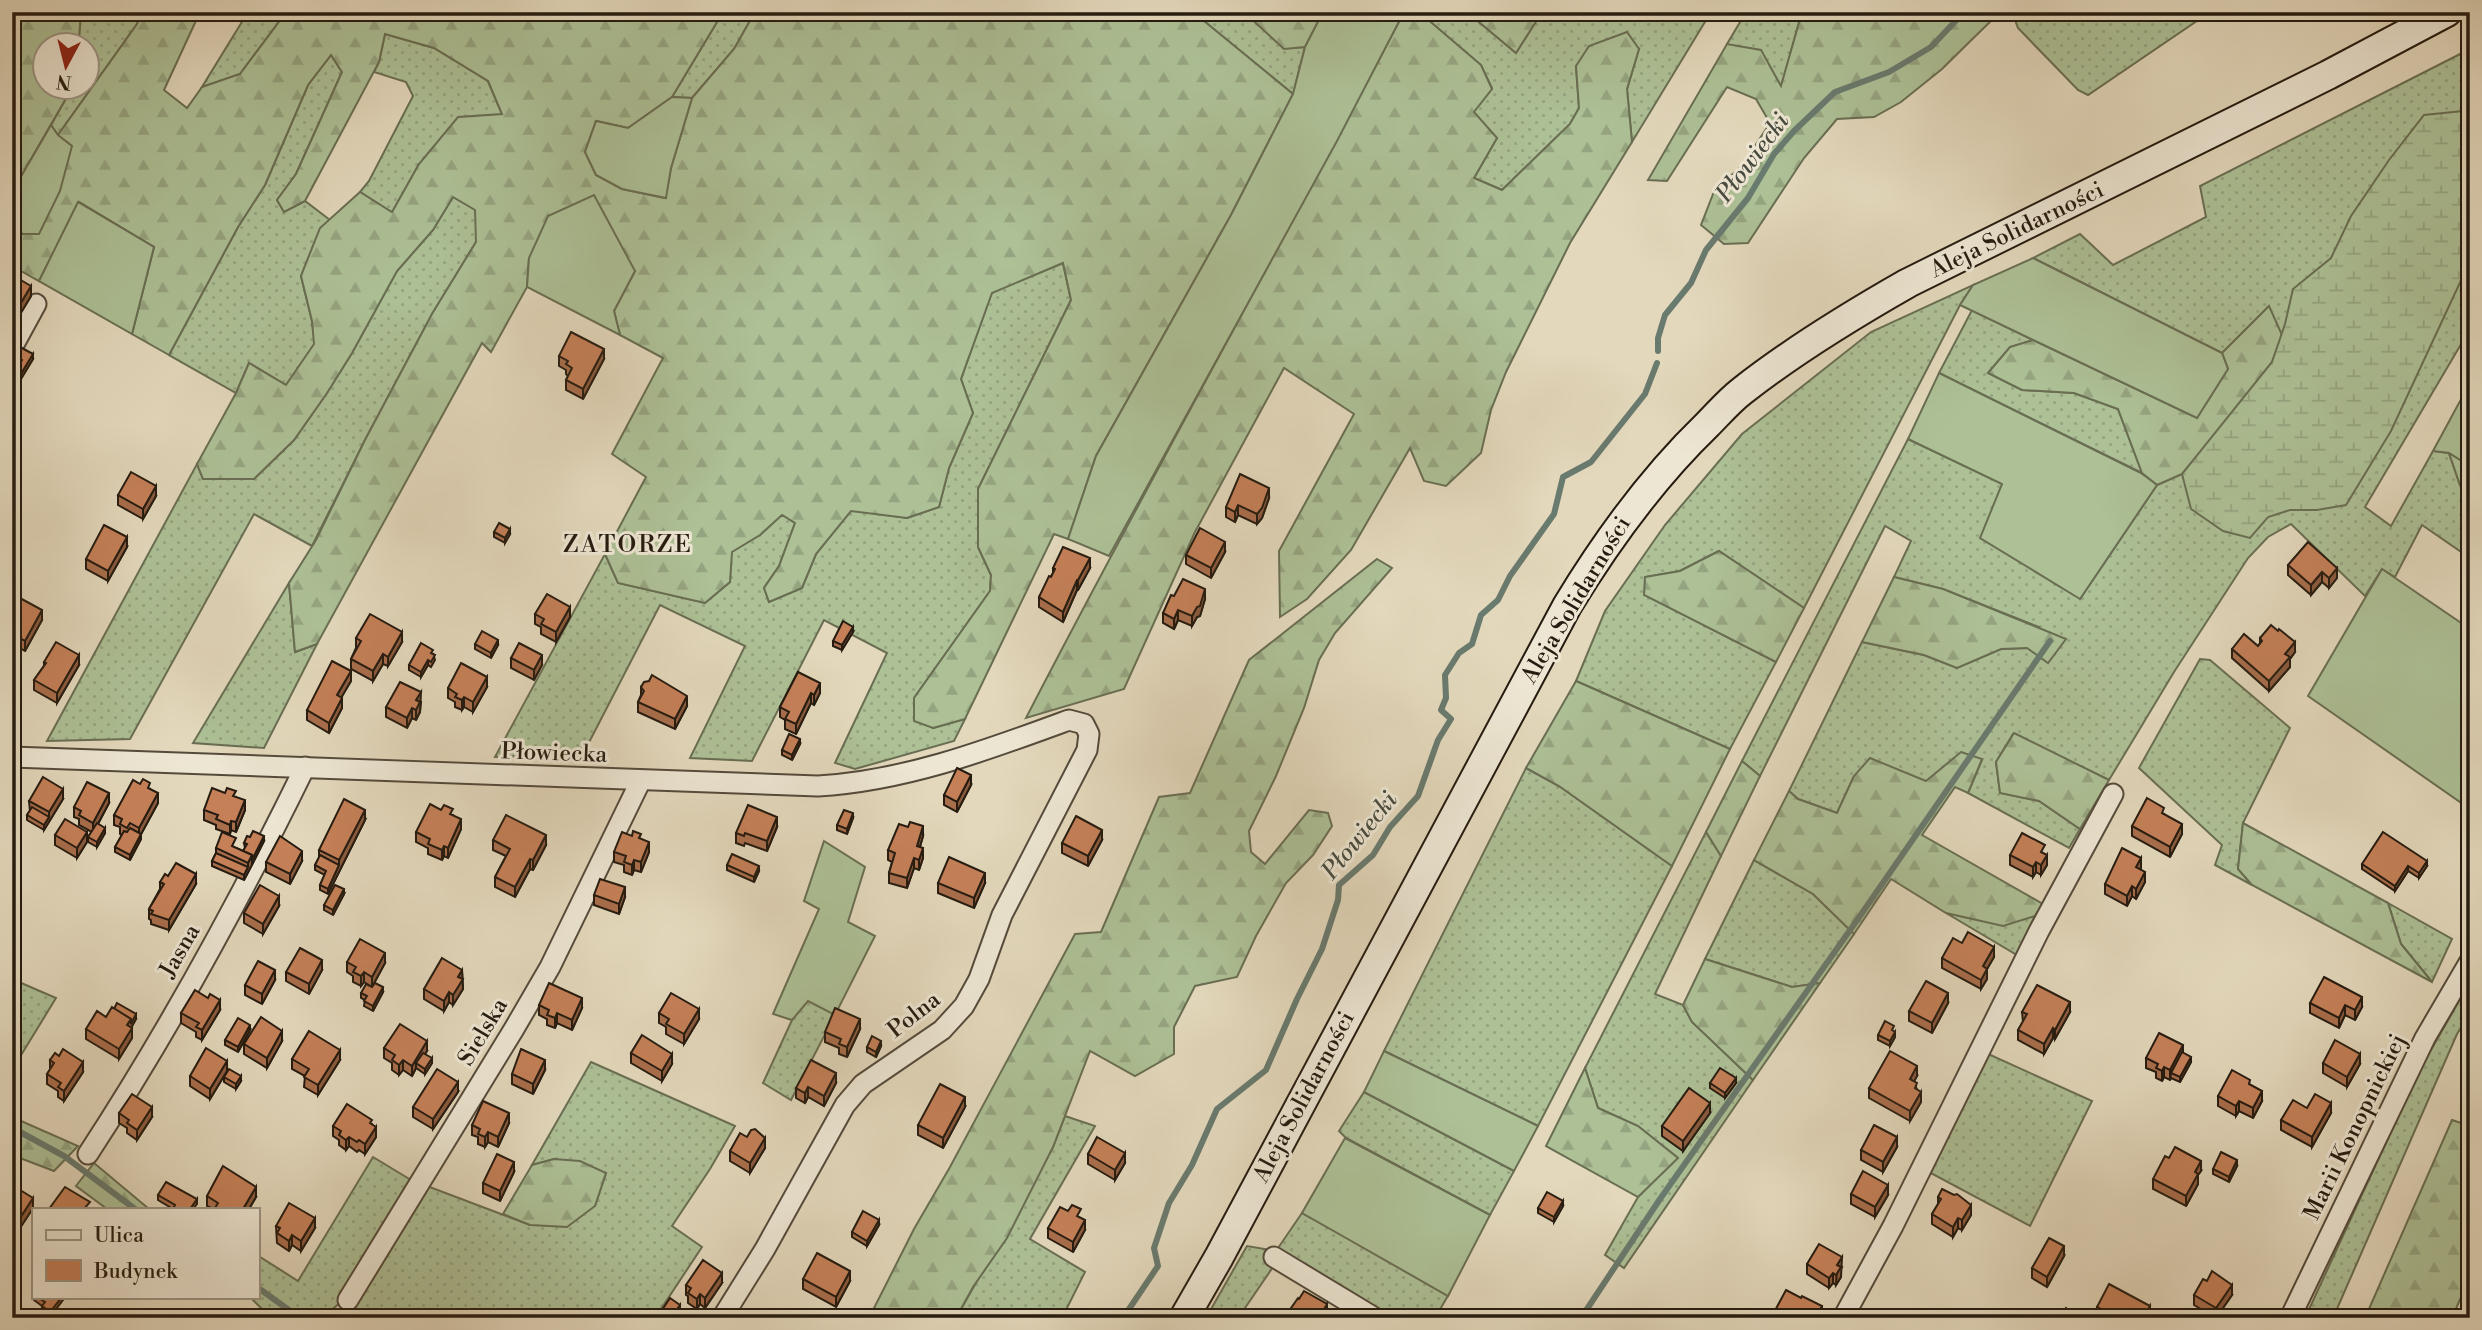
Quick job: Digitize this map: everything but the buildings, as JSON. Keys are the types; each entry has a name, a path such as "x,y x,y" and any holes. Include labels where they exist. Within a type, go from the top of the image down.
{"main road":[{"name":"Aleja Solidarności","path":"1184,1318 1567,606 1601,551 1639,499 1678,453 1740,393 1800,348 1857,312 1908,283 2328,75 2447,12"}],"street":[{"path":"12,348 36,304"},
{"name":"Płowiecka","path":"12,757 818,786 858,784 899,776 1069,720 1084,724"},
{"name":"Polna","path":"722,1318 771,1238 845,1105 863,1084 942,1030 964,1006 979,979 1002,915 1087,750 1089,734 1084,724"},
{"name":"Jasna","path":"88,1154 138,1076 215,940 305,767"},
{"name":"Sielska","path":"348,1300 550,967 641,780"},
{"path":"1843,1318 1893,1226 2033,943 2113,794"},
{"name":"Marii Konopnickiej","path":"2290,1318 2425,1038 2470,961"},
{"path":"1274,1257 1375,1318"}],"green space":[{"path":"15,12 81,12 79,32 32,32 32,102 64,102 12,192 12,16"},
{"path":"81,12 142,12 137,24 102,73 102,32 79,32"},
{"path":"142,12 200,12 164,90 187,108 202,87 240,74 281,19 279,12 723,12 672,97 628,128 596,121 585,152 596,175 622,189 665,198 692,98 734,49 755,12 1193,12 1293,94 1231,215 1096,456 1068,539 1054,534 965,719 933,728 914,721 914,698 990,591 991,575 978,547 978,489 1071,300 1063,263 992,293 961,379 973,413 949,468 939,507 907,518 851,511 816,554 802,588 769,602 764,588 779,566 795,523 782,515 760,535 732,552 730,582 705,603 618,583 605,554 646,477 612,454 663,358 620,335 614,311 635,271 529,258 527,287 491,352 482,343 317,644 295,652 289,583 316,540 432,314 476,242 475,210 453,197 433,230 397,271 352,353 294,440 254,479 203,479 197,464 236,393 249,363 286,385 314,344 312,321 301,276 320,228 360,192 392,212 419,164 458,117 502,114 488,81 434,48 385,34 379,62 305,201 284,212 277,200 296,174 342,72 331,55 308,85 265,185 238,227 169,355 132,334 154,247 79,202 39,281 12,266 12,228 23,234 58,135 81,102 102,102 102,73 137,24"},
{"path":"248,12 279,12 281,19 240,74 202,87"},
{"path":"723,12 755,12 734,49 692,98 672,97"},
{"path":"1193,12 1244,12 1284,48 1305,47 1293,94"},
{"path":"1244,12 1323,12 1305,47 1284,49"},
{"path":"1323,12 1404,12 1337,141 1109,556 1068,539 1096,456 1231,215 1293,94 1305,47"},
{"path":"1404,12 1419,12 1481,65 1492,89 1474,112 1497,138 1474,178 1502,190 1570,124 1579,108 1576,66 1589,46 1627,32 1639,49 1627,89 1632,142 1570,243 1506,372 1491,410 1481,453 1446,486 1424,481 1410,448 1351,550 1307,599 1280,617 1279,551 1354,414 1284,368 1195,532 1124,689 1026,718 1119,541"},
{"path":"1419,12 1467,12 1516,53 1542,12 1711,12 1632,142 1627,89 1639,49 1576,66 1579,108 1570,124 1502,190 1474,178 1497,138 1473,112 1492,88 1481,65"},
{"path":"1467,12 1542,12 1516,53"},
{"path":"1746,12 1802,12 1781,87 1727,44"},
{"path":"1802,12 2000,12 1942,69 1901,102 1874,117 1837,119 1804,158 1748,243 1724,244 1701,225 1715,189 1741,167 1770,123 1756,99 1727,87 1667,181 1648,180 1727,44 1761,50 1781,86"},
{"path":"2012,12 2210,12 2088,95 2078,90 2018,28"},
{"path":"385,34 434,48 488,81 502,114 419,164 392,213 360,192 369,181 413,96 406,82 374,72"},
{"path":"2470,49 2470,329 2365,507 2391,526 2433,451 2449,453 2460,485 2470,490 2470,558 2422,525 2395,577 2382,569 2365,596 2291,524 2268,537 2248,558 2174,672 2109,780 2013,734 1996,762 2000,793 2039,801 2080,829 2069,848 1968,793 1982,760 1926,782 1854,776 1837,813 1798,799 1789,791 1862,642 1924,655 1957,668 2001,649 2027,648 2039,627 1943,589 1894,577 1911,541 1885,526 1760,776 1742,761 1908,439 2003,484 2080,599 2157,485 2182,474 2269,306 2222,353 2033,258 2080,234 2113,265 2206,217 2200,186"},
{"path":"331,55 342,72 296,174 277,200 284,212 305,201 330,220 320,229 301,276 315,344 286,385 249,363 236,393 169,355 238,227 265,185 308,85"},
{"path":"672,97 692,98 671,168 666,198 622,189 596,175 585,152 596,121 628,128"},
{"path":"64,102 81,102 58,135 51,125"},
{"path":"2463,111 2470,116 2470,261 2391,431 2346,505 2317,510 2290,510 2268,517 2250,538 2223,531 2191,509 2182,474 2272,362 2293,289 2331,258 2351,216 2389,160 2424,115"},
{"path":"51,125 58,135 72,146 60,191 39,234 23,234 12,228 12,192"},
{"path":"594,195 635,271 614,311 620,335 527,287 529,258 548,216"},
{"path":"453,197 476,210 476,242 432,314 312,546 254,514 130,739 47,741 197,464 203,479 254,479 294,440 352,353 397,271 433,230"},
{"path":"78,202 154,247 132,334 39,281"},
{"path":"2033,258 2222,353 2228,369 2197,418 1960,305 1973,285"},
{"path":"1063,263 1071,300 978,489 978,547 991,575 990,591 914,698 933,728 965,719 954,741 855,769 835,763 887,653 824,620 752,761 690,758 745,646 660,605 583,754 495,757 605,554 618,583 705,603 730,582 731,552 760,535 782,514 795,523 779,566 764,588 769,602 802,588 816,554 851,510 907,518 939,507 949,468 973,413 961,379 992,292"},
{"path":"1973,285 1960,305 1804,608 1719,551 1680,571 1645,577 1645,595 1776,662 1730,749 1576,681 1605,611 1665,525 1742,434 1871,332"},
{"path":"2269,306 2282,335 2272,362 2182,474 2157,485 2142,473 2118,409 2074,393 2022,390 1988,373 2010,347 2033,340 2197,418 2228,369 2222,353"},
{"path":"1972,310 2033,340 2010,347 1988,373 2022,390 2074,393 2118,409 2142,473 1939,373"},
{"path":"1939,373 2141,473 2157,485 2080,599 1980,538 2002,484 1908,439"},
{"path":"2466,390 2470,392 2470,466 2449,453 2433,451"},
{"path":"2449,453 2470,466 2470,490 2460,485"},
{"path":"1719,551 1804,608 1776,662 1644,595 1645,577 1680,571"},
{"path":"1377,559 1392,568 1335,633 1319,660 1304,708 1276,776 1249,831 1251,852 1265,864 1309,810 1328,813 1332,826 1313,855 1286,883 1256,936 1237,977 1195,986 1174,1027 1174,1054 1135,1076 1090,1051 1053,1147 1007,1238 973,1287 956,1318 869,1318 914,1229 1075,934 1101,932 1159,797 1190,793 1249,660"},
{"path":"2382,569 2470,629 2470,809 2308,696"},
{"path":"1894,577 1943,589 2066,639 2048,663 2027,648 2001,649 1957,668 1924,655 1862,642"},
{"path":"289,583 295,652 317,644 264,748 193,743"},
{"path":"2200,659 2210,660 2290,728 2243,823 2238,869 2252,885 2215,865 2222,845 2139,768"},
{"path":"1576,681 1730,749 1672,866 1559,786 1526,768"},
{"path":"2014,733 2109,780 2080,829 2039,801 2000,793 1996,762"},
{"path":"1961,752 1982,759 1968,793 1955,787 1922,835 2043,904 2035,916 2003,926 1946,913 1891,879 1854,934 1813,894 1754,860 1789,791 1798,799 1837,813 1854,776 1870,758 1926,781"},
{"path":"1742,761 1760,776 1721,856 1706,832"},
{"path":"1526,768 1559,786 1672,866 1538,1126 1384,1051"},
{"path":"2243,823 2388,903 2401,944 2432,982 2252,885 2238,869"},
{"path":"1706,832 1721,856 1655,994 1683,1005 1692,1022 1753,1080 1624,1268 1605,1255 1638,1197 1677,1157 1638,1126 1598,1108 1585,1068"},
{"path":"824,841 865,867 848,922 875,936 835,1015 808,1001 792,1020 773,1014 819,909 804,901"},
{"path":"1754,860 1813,894 1854,934 1820,983 1792,987 1705,959"},
{"path":"2388,903 2452,939 2432,982 2401,944"},
{"path":"1946,913 2003,925 2035,916 2017,955"},
{"path":"1705,959 1792,987 1820,983 1753,1080 1692,1022 1683,1005"},
{"path":"12,979 56,998 12,1070"},
{"path":"2470,982 2470,1013 2457,1034 2333,1318 2305,1318 2420,1069"},
{"path":"808,1000 835,1015 791,1100 763,1083 792,1020"},
{"path":"1384,1051 1538,1126 1514,1171 1364,1092"},
{"path":"1986,1053 2092,1101 2030,1226 1927,1171"},
{"path":"591,1062 735,1126 672,1226 702,1247 655,1318 349,1318 348,1311 427,1186 530,1225 595,1206 606,1173 554,1159 532,1165"},
{"path":"1585,1068 1598,1108 1638,1126 1678,1158 1638,1197 1546,1146"},
{"path":"1364,1092 1514,1171 1490,1215 1346,1138 1339,1131"},
{"path":"1065,1116 1095,1126 1030,1239 1085,1272 1062,1318 956,1318 1053,1147"},
{"path":"12,1117 78,1146 54,1171 12,1155"},
{"path":"2452,1120 2470,1126 2470,1243 2461,1265 2465,1288 2452,1318 2365,1318"},
{"path":"1345,1138 1490,1215 1448,1296 1302,1213"},
{"path":"373,1157 411,1180 341,1302 329,1312 342,1318 271,1318 251,1298 259,1298 259,1256 298,1281"},
{"path":"554,1159 580,1161 606,1173 595,1206 567,1227 530,1225 503,1214 532,1165"},
{"path":"94,1163 148,1208 106,1208 76,1186"},
{"path":"1302,1213 1449,1294 1435,1318 1391,1318 1276,1251"},
{"path":"1247,1246 1276,1251 1273,1267 1245,1308 1259,1318 1206,1318"}],"waterway":[{"name":"Płowiecki","path":"1658,351 1658,338 1665,315 1691,283 1706,250 1748,198 1774,154 1794,131 1835,92 1889,72 1931,47 1964,12"},
{"name":"Płowiecki","path":"1123,1318 1158,1266 1154,1248 1169,1203 1192,1165 1217,1109 1266,1070 1322,949 1338,900 1339,885 1373,855 1390,827 1418,796 1438,740 1451,719 1441,710 1446,698 1445,675 1459,653 1472,644 1481,615 1498,600 1510,576 1554,514 1563,477 1591,462 1645,394 1657,363"},
{"path":"1581,1318 1660,1199 2050,641"},
{"name":"Płowiecki","path":"12,1131 20,1132 64,1156 134,1208"},
{"name":"Płowiecki","path":"259,1288 300,1318"}],"district":[{"name":"ZATORZE","path":"628,545"}]}
